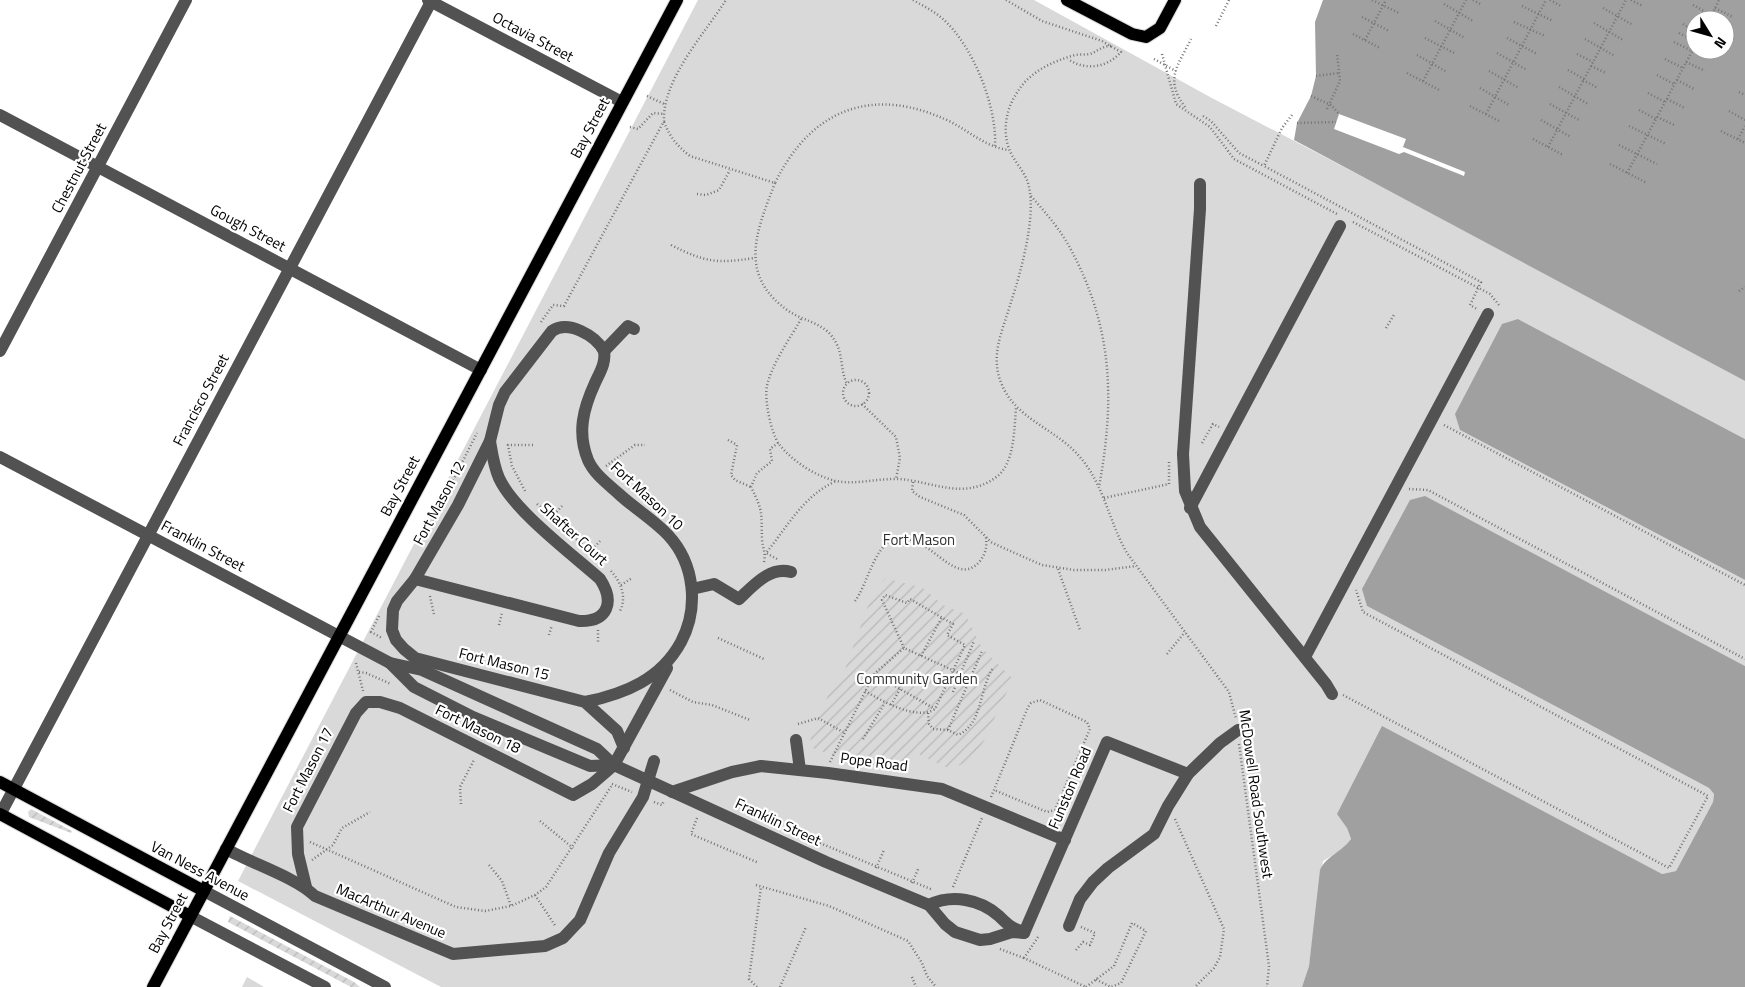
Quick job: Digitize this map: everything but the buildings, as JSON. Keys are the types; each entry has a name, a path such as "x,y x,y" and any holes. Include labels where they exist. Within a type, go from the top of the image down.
{"main road":[{"name":"Bay Street","path":"153,987 677,0"},
{"path":"1066,0 1080,3 1132,34 1146,37 1160,28 1176,0"},
{"name":"Van Ness Avenue","path":"0,782 204,891"},
{"path":"0,814 190,916"}],"street":[{"name":"Chestnut Street","path":"0,351 186,0"},
{"name":"Octavia Street","path":"430,0 622,102"},
{"name":"Francisco Street","path":"0,814 430,0"},
{"name":"Gough Street","path":"0,115 480,370"},
{"path":"1200,184 1200,209 1183,454 1185,491 1190,508 1200,526 1305,657 1332,694"},
{"path":"1190,508 1340,226"},
{"path":"1305,657 1332,612 1488,314"},
{"path":"490,441 499,405 506,392 552,331 559,326 568,327 594,338 604,351 628,326 634,330"},
{"name":"Fort Mason 10","path":"604,351 604,366 588,398 582,420 583,442 589,461 598,473 637,510 668,535 687,567 692,589"},
{"name":"Shafter Court","path":"415,579 579,622 594,622 603,614 608,603 608,591 600,579 520,507 508,493 499,477 490,441"},
{"name":"Fort Mason 12","path":"416,658 404,650 396,640 392,620 397,601 415,579 458,505 490,441"},
{"name":"Franklin Street","path":"0,457 390,663 414,687 473,716 590,766 618,767"},
{"path":"618,767 624,748 673,657 688,622 692,589 714,584 739,599 761,579 783,570 791,572"},
{"path":"585,702 612,696 644,682 673,657"},
{"name":"Fort Mason 15","path":"416,658 585,702"},
{"name":"Franklin Street","path":"390,663 409,666 438,677 597,749 618,767 826,862 929,905 945,924 968,937 990,939 1012,932 1024,933"},
{"name":"Fort Mason 18","path":"366,702 380,702 400,708 573,795 618,767"},
{"name":"Fort Mason 17","path":"306,887 300,868 297,839 301,817 356,712 366,702"},
{"path":"585,702 617,731 624,748"},
{"path":"1069,926 1080,899 1093,882 1108,868 1154,834 1168,806 1188,774 1220,742 1238,730"},
{"path":"796,740 800,770"},
{"name":"Funston Road","path":"1024,933 1106,742 1188,774"},
{"name":"MacArthur Avenue","path":"226,850 306,887 316,896 453,954 545,946 563,938 580,920 609,853 642,797 654,761"},
{"name":"Pope Road","path":"672,792 732,772 761,766 828,773 927,786 1065,840"},
{"name":"Van Ness Avenue","path":"204,891 385,987"},
{"path":"929,905 949,898 961,899 992,911 1006,924 1024,933"},
{"path":"190,916 325,987"}],"path":[{"path":"726,0 686,60 666,105 664,122 669,136 684,152 702,161 775,183"},
{"path":"913,0 944,20 969,55 989,101 995,125 995,146"},
{"path":"1006,0 1042,21 1111,46 1121,52 1111,61 1098,66 1075,64 1068,59"},
{"path":"1216,26 1229,0"},
{"path":"1372,0 1399,14"},
{"path":"1364,40 1386,0"},
{"path":"1423,82 1466,0"},
{"path":"1473,0 1482,5"},
{"path":"1486,114 1546,0"},
{"path":"1550,0 1561,6"},
{"path":"1548,147 1625,0"},
{"path":"1631,0 1643,6"},
{"path":"1719,0 1715,8 1719,10"},
{"path":"1444,4 1473,21"},
{"path":"1693,5 1701,10"},
{"path":"1522,6 1553,20"},
{"path":"1603,8 1633,25"},
{"path":"1362,17 1389,31"},
{"path":"1435,21 1465,38"},
{"path":"1514,22 1545,36"},
{"path":"1594,23 1623,40"},
{"path":"1679,33 1685,36"},
{"path":"1353,34 1380,48"},
{"path":"1425,38 1456,54"},
{"path":"1507,38 1537,54"},
{"path":"1185,107 1177,92 1173,76 1192,39"},
{"path":"1585,39 1615,56"},
{"path":"1674,42 1685,48"},
{"path":"761,579 766,553 806,500 822,487 837,481 896,479 958,490 969,489 996,478 1004,470 1010,453 1016,408 1001,384 996,356 999,337 1018,280 1024,251 1030,195 1025,175 1009,150 1006,123 1014,97 1037,70 1058,60 1093,53 1103,46 1111,46"},
{"path":"1328,110 1340,81 1337,52"},
{"path":"1498,53 1527,70"},
{"path":"1162,54 1176,104 1183,110 1211,121 1239,153 1481,282 1470,305 1488,314"},
{"path":"1577,54 1606,73"},
{"path":"1417,56 1447,72"},
{"path":"1154,59 1176,71"},
{"path":"1665,59 1683,68"},
{"path":"1627,173 1686,62 1705,71"},
{"path":"1568,70 1598,88"},
{"path":"1489,71 1519,88"},
{"path":"1316,76 1339,73"},
{"path":"1407,73 1438,90"},
{"path":"1657,75 1674,84"},
{"path":"1677,80 1694,89"},
{"path":"1558,87 1588,104"},
{"path":"1480,88 1509,105"},
{"path":"1739,92 1745,95"},
{"path":"1648,93 1685,108"},
{"path":"647,96 666,105"},
{"path":"1311,96 1330,105 1339,114"},
{"path":"847,384 841,353 836,343 821,327 801,319 781,305 761,280 754,258 760,223 775,183 791,155 813,130 843,112 876,104 901,105 938,117 995,146 1009,150"},
{"path":"1550,104 1580,120"},
{"path":"1470,106 1501,122"},
{"path":"1639,110 1674,125"},
{"path":"1729,111 1745,120"},
{"path":"630,127 638,129 652,113 664,114"},
{"path":"1264,166 1282,128 1292,115"},
{"path":"1541,120 1571,137"},
{"path":"647,152 664,122"},
{"path":"1297,123 1336,122"},
{"path":"1629,126 1666,144"},
{"path":"1738,140 1745,126"},
{"path":"1722,131 1745,143"},
{"path":"1533,139 1563,155"},
{"path":"1619,145 1657,164"},
{"path":"1610,164 1647,183"},
{"path":"697,194 706,195 719,190 730,170"},
{"path":"1030,195 1070,246 1090,290 1104,337 1110,400 1104,459 1098,487"},
{"path":"671,244 704,261 729,262 754,258"},
{"path":"1739,290 1745,287"},
{"path":"1386,328 1395,313"},
{"path":"801,319 769,378 766,388 766,402 778,443 814,472 837,481"},
{"path":"854,380 865,384 868,396 862,404 851,405 845,399 843,391 847,384 854,380"},
{"path":"862,404 896,437 900,458 896,479"},
{"name":"McDowell Road Southwest","path":"1016,408 1078,455 1104,498 1118,537 1136,566 1228,692 1238,730 1269,966 1267,987"},
{"path":"1443,424 1745,585"},
{"path":"728,440 737,445 731,475 738,482 752,487 762,508 762,542 766,553"},
{"path":"752,487 757,474 772,462 770,449 778,443"},
{"path":"526,493 512,466 508,445 534,444"},
{"path":"598,473 626,450 636,445 645,445"},
{"path":"1104,498 1169,484 1169,458"},
{"path":"913,482 912,491 920,497 964,515 999,546 1042,565 1058,569 1105,570 1136,566"},
{"path":"1143,489 1144,494"},
{"path":"1409,489 1428,490 1745,659"},
{"path":"534,502 589,553 596,557"},
{"path":"552,517 562,506"},
{"path":"855,601 862,592 878,555 891,540 913,539 933,550 950,566 960,570 969,569 978,564 987,547 986,535"},
{"path":"589,553 600,541"},
{"path":"607,567 619,586 623,605 618,614"},
{"path":"1058,569 1080,630"},
{"path":"619,586 632,578"},
{"path":"1347,695 1669,868 1708,796 1363,612 1356,590"},
{"path":"430,594 434,615"},
{"path":"424,595 435,594"},
{"path":"865,691 885,703 918,713 928,713 935,709 952,672 965,645 947,635 954,624 910,599 908,603 885,594 882,600 904,648 952,672 970,678"},
{"path":"921,656 942,617"},
{"path":"552,623 560,624"},
{"path":"593,631 603,627"},
{"path":"597,628 598,643"},
{"path":"1167,654 1185,632"},
{"path":"718,638 764,659"},
{"path":"953,692 974,641"},
{"path":"828,773 830,756 874,674 904,648"},
{"path":"948,730 982,651"},
{"path":"356,663 366,702"},
{"path":"928,713 929,724 932,728 948,730 958,735 973,721 979,708 982,690 992,668"},
{"path":"874,674 935,709"},
{"path":"658,683 693,702 712,705 750,720"},
{"path":"891,705 900,689"},
{"path":"951,893 994,790 1031,703 1040,700 1088,722 1090,729 1055,810 1048,812 994,790"},
{"path":"863,739 885,703"},
{"path":"798,724 818,718 843,732"},
{"path":"462,804 460,787 480,748"},
{"path":"297,839 304,839 456,907 485,910 511,906 535,895 554,876 573,848 618,767"},
{"path":"1168,806 1224,929 1220,957 1214,968 1195,987"},
{"path":"300,868 329,850 342,828 370,812"},
{"path":"697,818 690,834 759,863"},
{"path":"540,821 573,848"},
{"path":"814,841 935,891"},
{"path":"874,871 884,850"},
{"path":"489,865 502,881 511,906"},
{"path":"910,886 919,867"},
{"path":"756,885 829,906 908,941 922,963 927,976 936,987"},
{"path":"757,987 749,979 761,887"},
{"path":"535,895 563,938"},
{"path":"1038,937 1024,958 1086,987 1095,979 1114,966 1132,923 1146,931 1120,983 1111,987 1095,979"},
{"path":"780,987 806,927"},
{"path":"1076,950 1083,942 1090,945 1095,933 1083,927"},
{"path":"912,977 916,987"}],"green space":[{"name":"Fort Mason","path":"698,0 1034,0 1210,97 1497,247 1745,381 1745,439 1518,319 1460,430 1745,580 1745,666 1425,497 1367,606 1709,788 1714,794 1713,802 1676,871 1662,874 1347,828 1351,839 1345,848 1323,861 1309,966 1302,987 441,987 238,881"},
{"name":"Community Garden","path":"885,578 923,588 943,605 965,614 982,648 1013,679 981,747 970,761 950,769 914,752 904,773 855,763 810,747 811,735 833,684 841,680 872,595"},
{"path":"31,809 72,831 71,833 29,817 28,812"},
{"path":"230,916 354,982 360,987 351,987 228,922"},
{"path":"247,977 264,987 242,987"}],"shaded area":[{"path":"1323,0 1745,0 1745,381 1294,140 1297,123 1311,96 1316,76 1315,22"},
{"path":"1518,319 1745,439 1745,580 1460,430 1455,414 1502,324"},
{"path":"1425,496 1745,666 1745,987 1302,987 1309,966 1320,870 1326,861 1351,839 1347,828 1337,814 1382,726 1662,874 1676,871 1713,802 1714,794 1709,788 1367,606 1362,589 1410,500"}],"pier":[{"path":"1339,114 1406,139 1403,147 1465,172 1464,176 1404,152 1399,154 1334,129"}]}
